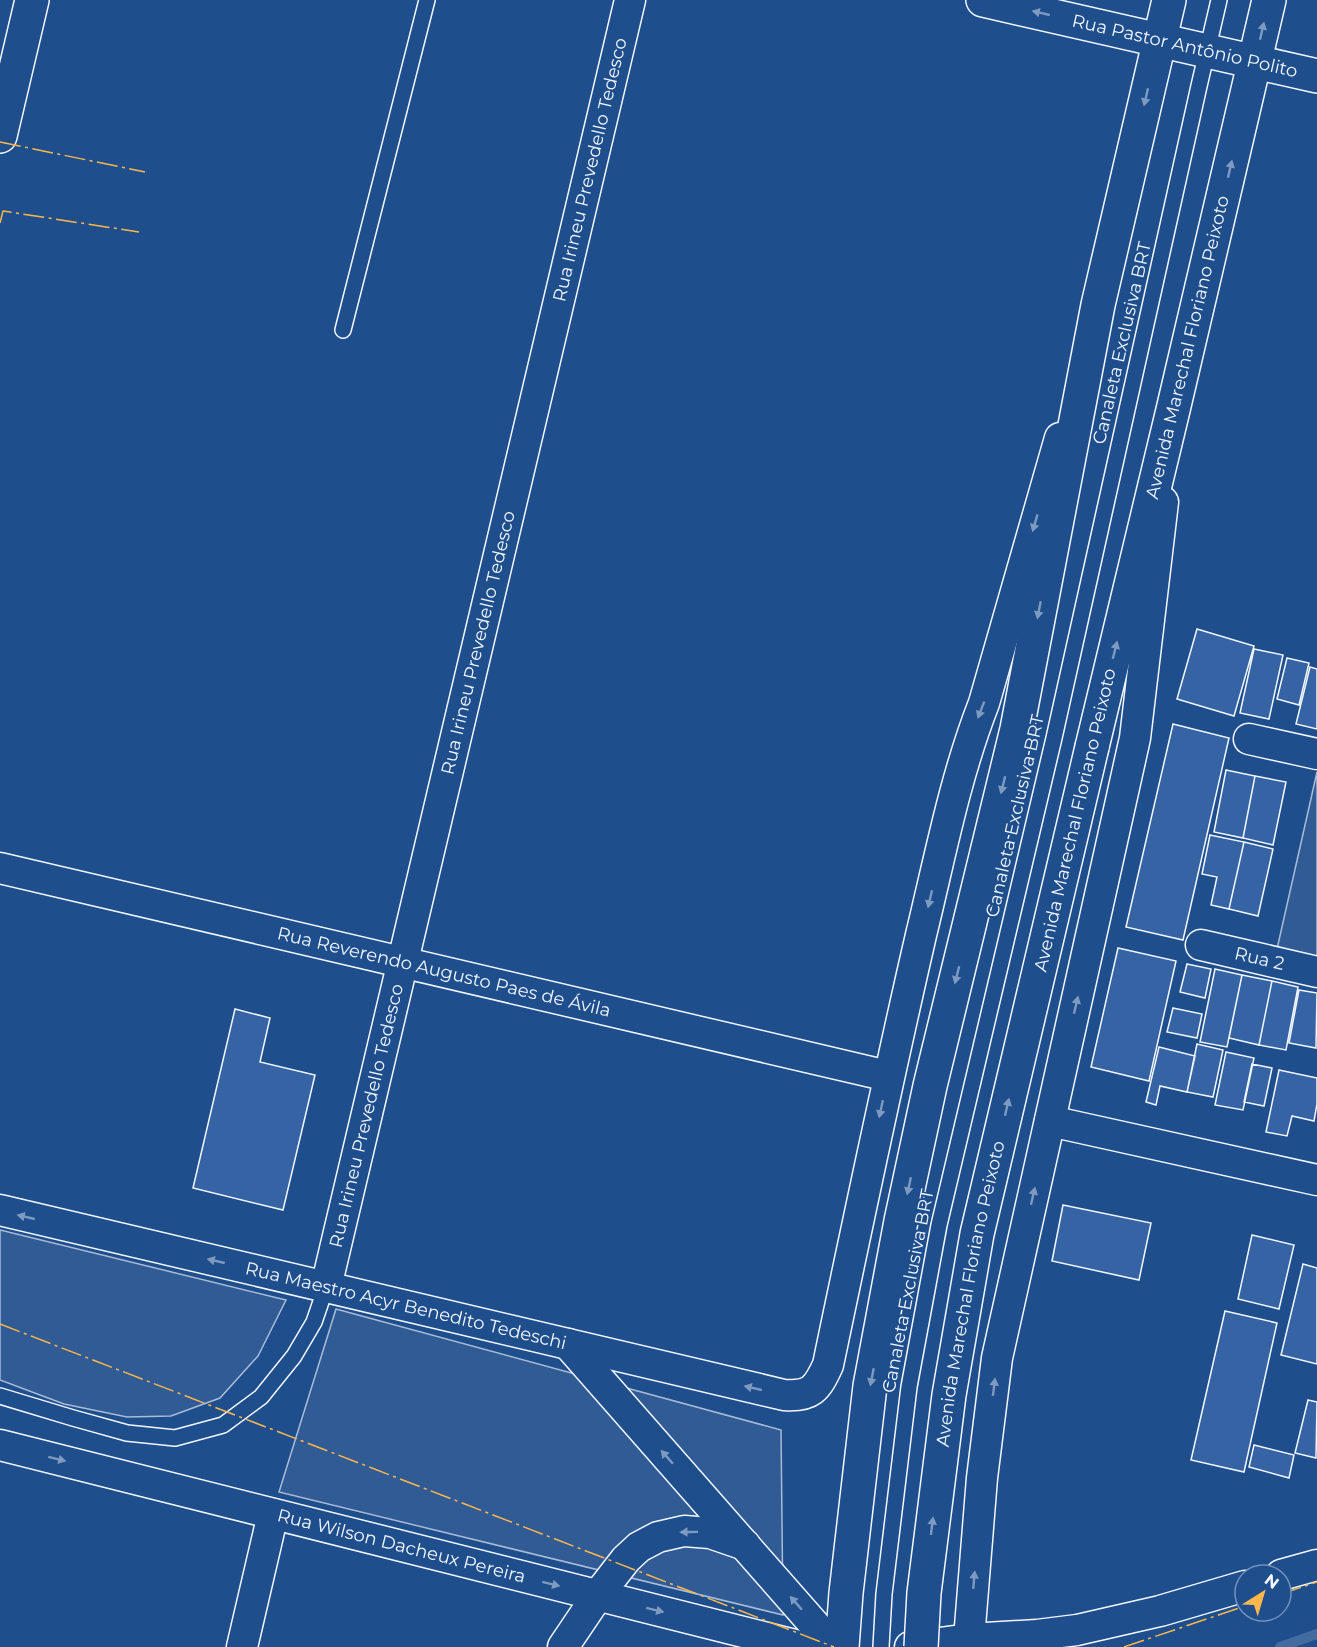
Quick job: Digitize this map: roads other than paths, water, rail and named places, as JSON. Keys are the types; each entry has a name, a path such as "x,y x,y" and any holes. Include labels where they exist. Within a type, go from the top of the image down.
{"main road":[{"path":"0,136 32,0"},
{"name":"Rua Pastor Antônio Polito","path":"983,0 1317,76"},
{"path":"842,1647 870,1386 888,1292 930,1086 1017,729 1098,306 1169,0"},
{"name":"Avenida Marechal Floriano Peixoto","path":"921,1647 924,1593 949,1395 977,1234 1269,0"}],"street":[{"name":"Rua Irineu Prevedello Tedesco","path":"326,1287 630,0"},
{"path":"888,1076 955,794 973,731 984,703 1098,306"},
{"path":"969,1639 982,1478 997,1358 1135,738 1173,410"},
{"path":"1249,739 1317,754"},
{"name":"Rua Reverendo Augusto Paes de Ávila","path":"0,868 888,1076"},
{"name":"Rua 2","path":"1201,945 1317,972"},
{"name":"Rua Maestro Acyr Benedito Tedeschi","path":"0,1210 784,1395 798,1396 810,1392 821,1380 828,1365 888,1076"},
{"path":"1050,1121 1317,1180"},
{"path":"568,1344 834,1647"},
{"name":"Rua Wilson Dacheux Pereira","path":"0,1445 803,1647"},
{"path":"242,1647 273,1514"},
{"path":"563,1647 598,1595 639,1547 658,1537 684,1531 710,1533 745,1545"},
{"path":"1293,1571 1317,1564"},
{"path":"910,1647 969,1639 1077,1630 1160,1611 1233,1590"}],"lane":[{"path":"343,330 427,0"},
{"name":"Canaleta Exclusiva BRT","path":"881,1647 884,1594 909,1387 939,1225 1054,738 1219,0"},
{"path":"0,1396 127,1432 175,1438 223,1425 261,1396 294,1356 314,1322 326,1287"}],"waterway":[{"path":"1280,1647 1317,1634"}]}
